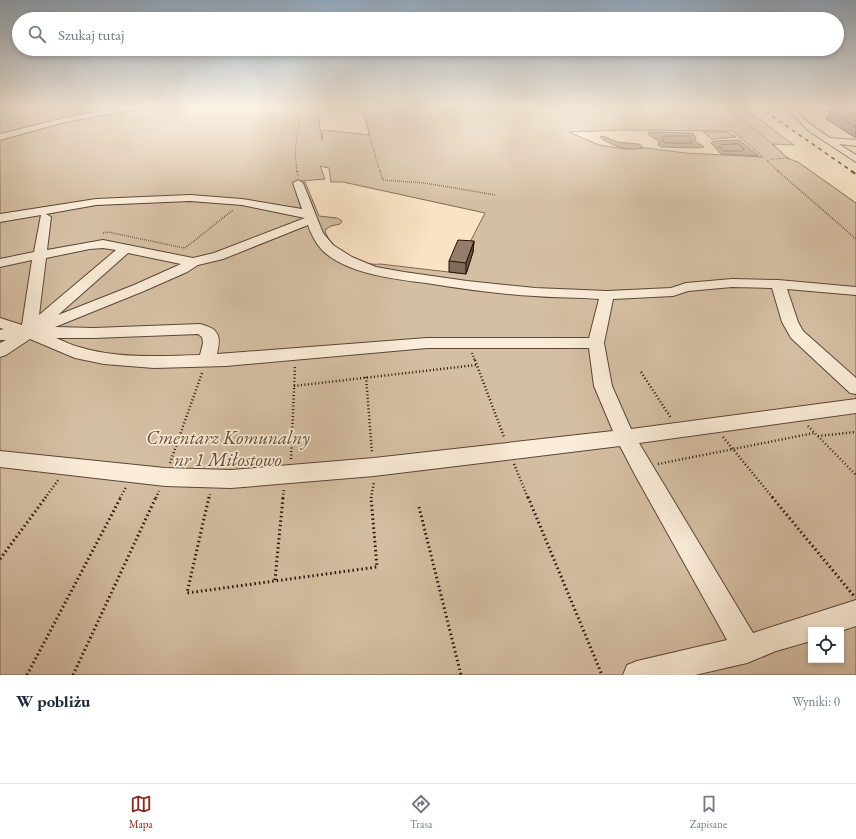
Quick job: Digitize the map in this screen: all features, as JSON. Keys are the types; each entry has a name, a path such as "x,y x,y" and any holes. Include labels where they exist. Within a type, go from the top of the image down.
{"street":[{"path":"828,140 851,142"},
{"path":"828,140 856,159"},
{"path":"298,183 318,234 328,248 347,260 373,270 467,285 535,292 607,295 673,292 686,287 732,283 778,284 856,291"},
{"path":"0,218 58,207 105,201 190,198 242,202 311,217"},
{"path":"29,332 45,217"},
{"path":"29,332 139,288 182,269 192,262 218,256 311,217"},
{"path":"0,263 90,245 103,244 192,262"},
{"path":"0,351 29,332 126,248"},
{"path":"778,284 790,322 797,334 856,388"},
{"path":"607,295 596,343 603,386 610,405 641,467 747,648"},
{"path":"0,323 29,332 75,352 104,358 154,362 226,360 419,344 596,343"},
{"path":"0,335 29,332 94,333 200,329 210,334 211,344 207,360"},
{"path":"0,459 165,477 213,479 287,475 374,467 509,451 856,406"},
{"path":"637,675 747,648 856,613"}],"path":[{"path":"297,138 295,152 298,183"},
{"path":"370,138 383,180 425,182 472,193 496,195"},
{"path":"766,138 790,158 772,159 767,161 856,239"},
{"path":"173,257 242,202"},
{"path":"468,343 509,451 602,675"},
{"path":"275,580 287,475 295,355"},
{"path":"72,675 165,477 207,360"},
{"path":"294,386 476,365"},
{"path":"641,372 672,420"},
{"path":"213,479 187,593 377,567 371,496 374,482 374,467 366,377"},
{"path":"796,413 856,475"},
{"path":"713,424 856,598"},
{"path":"818,436 856,432"},
{"path":"641,467 814,433"},
{"path":"0,559 68,467"},
{"path":"27,675 133,474"},
{"path":"419,507 462,675"}],"green space":[{"name":"Cmentarz Komunalny nr 1 Miłostowo","path":"0,138 322,138 322,141 322,138 584,138 599,145 626,149 646,148 686,153 763,157 741,138 785,138 794,145 772,144 787,158 798,162 856,203 856,675 0,675","holes":["320,166 329,168 331,182 343,182 485,213 469,244 466,274 373,264 356,259 339,249 332,243 325,230 331,226 340,224 342,221 337,218 319,216 305,182 297,183 301,181 325,179"]}],"water":[{"path":"602,138 609,138 617,142 639,144 643,147 638,149 627,149"},
{"path":"655,138 696,138 695,141 704,147 661,147 658,145 659,141"},
{"path":"739,140 759,156 721,154 711,143 714,141"}],"building":[{"path":"458,240 474,241 466,263 449,261"}],"railway":[{"path":"805,138 853,172"},
{"path":"851,171 856,174"}]}
